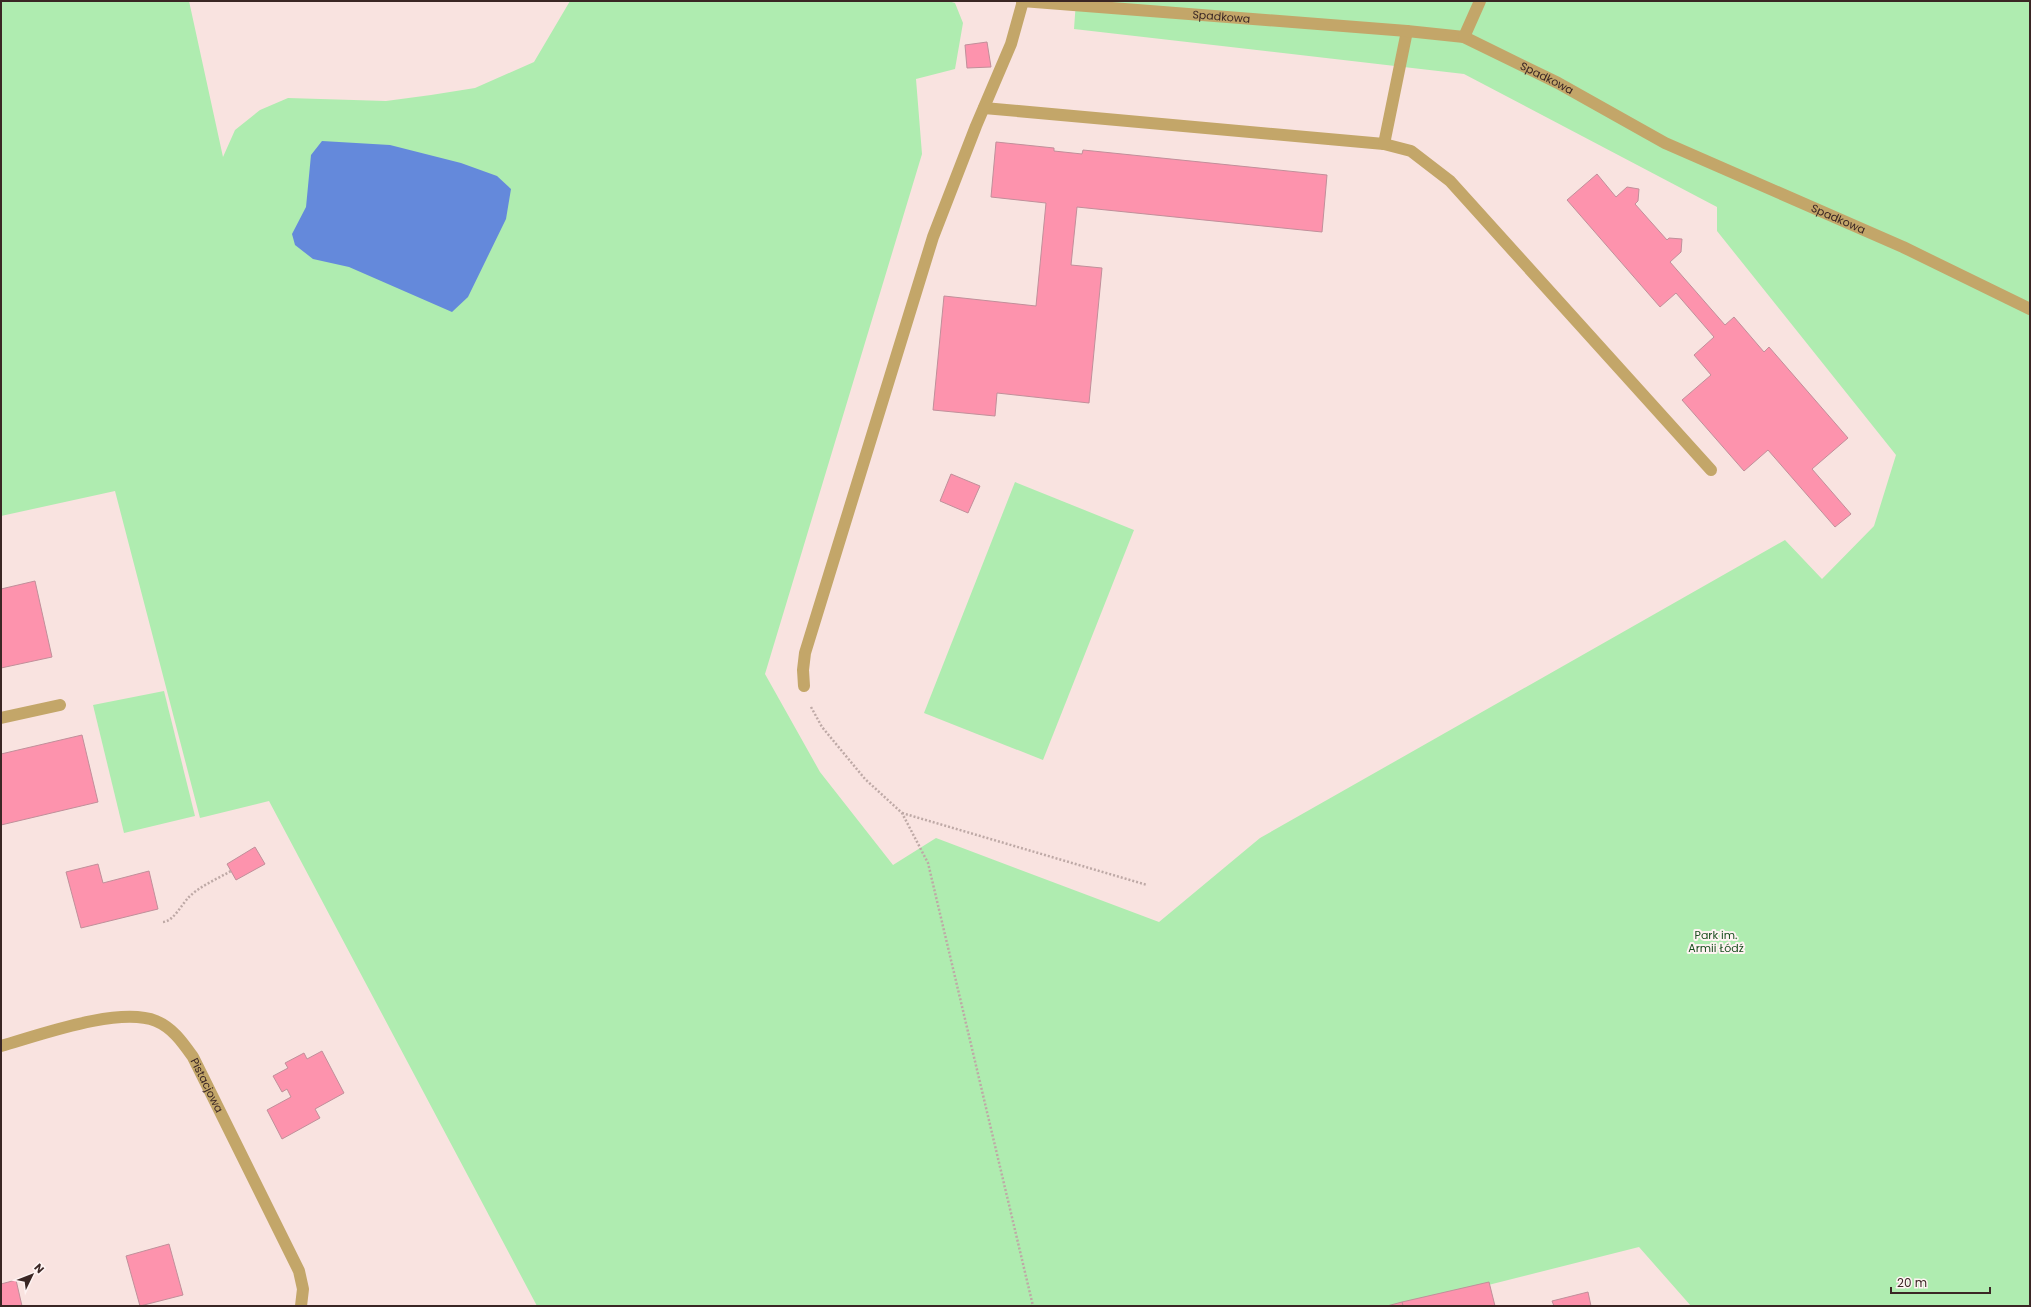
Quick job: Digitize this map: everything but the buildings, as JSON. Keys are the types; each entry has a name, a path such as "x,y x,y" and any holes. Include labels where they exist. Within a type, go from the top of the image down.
{"street":[{"path":"804,686 803,670 805,653 912,301 944,204 1011,44 1023,1"},
{"name":"Spadkowa","path":"1023,1 1407,30 1464,37 1558,83 1665,143 1903,247 2030,309"},
{"path":"1464,37 1480,1"},
{"path":"1384,144 1407,30"},
{"path":"984,108 1384,144 1411,151 1450,181 1711,470"},
{"path":"1,718 60,705"},
{"name":"Pistacjowa","path":"1,1046 80,1024 117,1017 143,1017 156,1021 170,1029 182,1041 193,1057 299,1271 303,1289 301,1306"}],"path":[{"path":"804,686 810,705 822,727 865,779 902,813 928,863 1033,1306"},
{"path":"902,813 1147,885"},
{"path":"163,922 168,922 174,917 178,908 190,896 231,871"}],"green space":[{"name":"Park im. Armii Łódź","path":"1,1 189,1 223,157 235,130 260,110 288,98 386,101 431,95 475,88 534,62 570,1 948,1 955,3 963,23 955,69 916,79 922,154 765,674 820,772 893,865 936,838 1159,922 1260,838 1785,540 1822,579 1874,526 1896,455 1717,231 1717,207 1464,74 1074,29 1076,1 2030,1 2030,1306 1691,1306 1639,1247 1405,1306 537,1306 269,801 200,818 115,491 1,516"},
{"path":"1015,482 1134,530 1043,760 924,713"},
{"path":"164,691 195,816 124,833 93,705"}],"water":[{"path":"322,141 390,145 461,163 497,176 511,189 506,219 468,297 452,312 349,267 313,259 295,245 292,234 306,207 311,155"}]}
